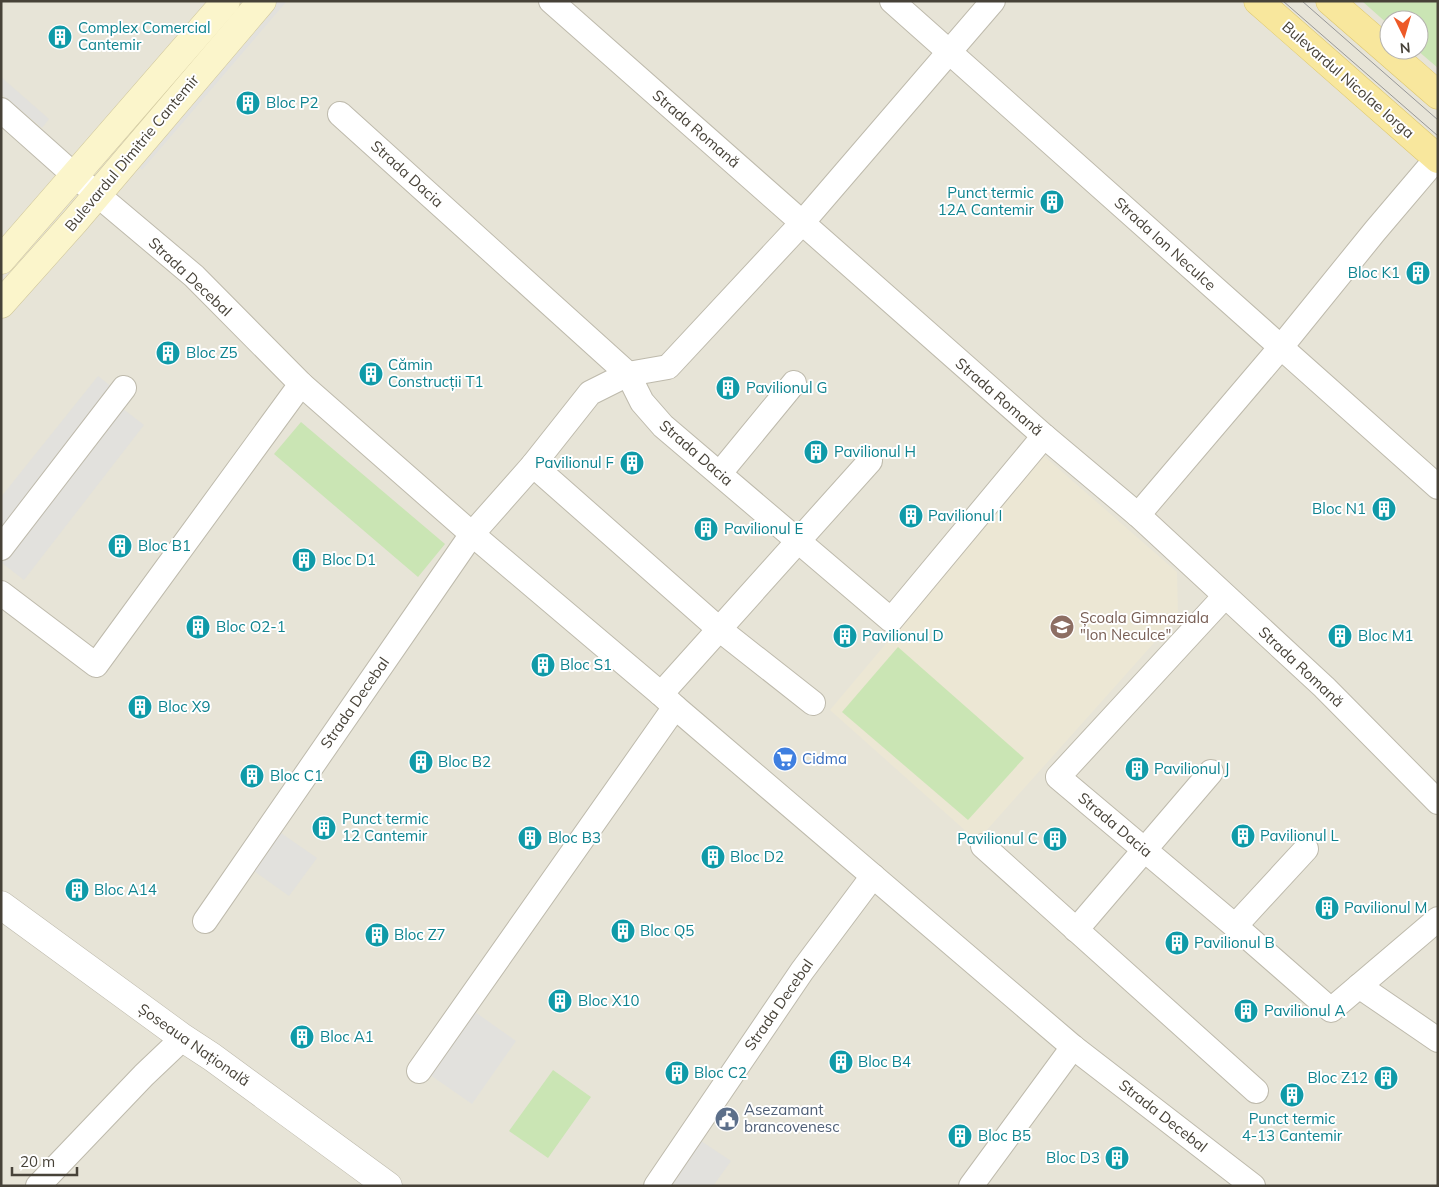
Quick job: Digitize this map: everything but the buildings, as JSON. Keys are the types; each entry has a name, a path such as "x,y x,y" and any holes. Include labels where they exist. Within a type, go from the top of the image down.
{"main road":[{"name":"Bulevardul Dimitrie Cantemir","path":"1,260 226,1"},
{"name":"Bulevardul Dimitrie Cantemir","path":"1,304 75,221 262,1"},
{"name":"Bulevardul Nicolae Iorga","path":"1258,1 1437,158"},
{"path":"1330,1 1438,95"}],"street":[{"name":"Strada Romană","path":"551,1 1044,436 1138,515 1324,687 1438,802"},
{"name":"Strada Ion Neculce","path":"892,1 1438,487"},
{"path":"472,534 533,465 590,393 628,374 668,367 802,223 993,1"},
{"name":"Strada Decebal","path":"1,110 96,194 194,276 301,384 472,534 1073,1047 1253,1186"},
{"name":"Strada Dacia","path":"340,114 628,374 642,402 662,426 720,473 891,620 1044,436"},
{"path":"1138,515 1281,347 1437,158"},
{"path":"720,473 794,383"},
{"path":"1,593 96,665 301,384"},
{"path":"1,548 124,388"},
{"path":"419,1072 668,700 720,629 870,461"},
{"path":"533,465 720,629 813,703"},
{"name":"Strada Decebal","path":"204,921 472,534"},
{"name":"Strada Dacia","path":"1224,596 1058,777 1235,926 1330,1010 1438,919"},
{"path":"1076,930 1211,772"},
{"path":"982,846 1256,1091"},
{"path":"1235,926 1306,849"},
{"name":"Strada Decebal","path":"656,1186 802,971 873,876"},
{"name":"Șoseaua Națională","path":"1,905 388,1186"},
{"path":"1359,986 1438,1040"},
{"path":"38,1186 144,1075 183,1038"},
{"path":"971,1186 1073,1047"}],"shaded area":[{"path":"1,1 1438,1 1438,1186 1,1186"},
{"path":"275,1 287,1 142,170 135,163"},
{"path":"1,77 49,119 42,128 1,94"},
{"path":"98,376 117,391 1,536 1,497"},
{"path":"122,408 144,425 24,580 2,563"},
{"path":"1044,456 1177,572 1178,616 977,841 830,710"},
{"path":"281,833 317,858 289,896 254,871"},
{"path":"468,1007 516,1041 472,1104 423,1070"},
{"path":"698,1139 731,1161 713,1186 677,1186 670,1181"}],"green space":[{"path":"1362,1 1438,1 1438,68 1429,60 1429,10 1379,10 1379,16"},
{"path":"301,422 445,544 418,577 274,454"},
{"path":"898,647 1024,758 968,820 842,712"},
{"path":"553,1070 591,1097 548,1158 509,1131"}],"tram line":[{"path":"1283,1 1438,136"},
{"path":"1302,1 1438,120"}],"place":[{"name":"Complex Comercial Cantemir","path":"60,37"},
{"name":"Bloc P2","path":"248,103"},
{"name":"Punct termic 12A Cantemir","path":"1052,202"},
{"name":"Bloc K1","path":"1418,273"},
{"name":"Bloc Z5","path":"168,353"},
{"name":"Cămin Construcții T1","path":"371,374"},
{"name":"Pavilionul G","path":"728,388"},
{"name":"Pavilionul H","path":"816,452"},
{"name":"Pavilionul F","path":"632,463"},
{"name":"Bloc N1","path":"1384,509"},
{"name":"Pavilionul I","path":"911,516"},
{"name":"Pavilionul E","path":"706,529"},
{"name":"Bloc B1","path":"120,546"},
{"name":"Bloc D1","path":"304,560"},
{"name":"Bloc O2-1","path":"198,627"},
{"name":"Școala Gimnaziala \"Ion Neculce\"","path":"1062,627"},
{"name":"Pavilionul D","path":"845,636"},
{"name":"Bloc M1","path":"1340,636"},
{"name":"Bloc S1","path":"543,665"},
{"name":"Bloc X9","path":"140,707"},
{"name":"Cidma","path":"785,759"},
{"name":"Bloc B2","path":"421,762"},
{"name":"Pavilionul J","path":"1137,769"},
{"name":"Bloc C1","path":"252,776"},
{"name":"Punct termic 12 Cantemir","path":"324,828"},
{"name":"Pavilionul L","path":"1243,836"},
{"name":"Bloc B3","path":"530,838"},
{"name":"Pavilionul C","path":"1055,839"},
{"name":"Bloc D2","path":"713,857"},
{"name":"Bloc A14","path":"77,890"},
{"name":"Pavilionul M","path":"1327,908"},
{"name":"Bloc Q5","path":"623,931"},
{"name":"Bloc Z7","path":"377,935"},
{"name":"Pavilionul B","path":"1177,943"},
{"name":"Bloc X10","path":"560,1001"},
{"name":"Pavilionul A","path":"1246,1011"},
{"name":"Bloc A1","path":"302,1037"},
{"name":"Bloc B4","path":"841,1062"},
{"name":"Bloc C2","path":"677,1073"},
{"name":"Bloc Z12","path":"1386,1078"},
{"name":"Punct termic 4-13 Cantemir","path":"1292,1095"},
{"name":"Asezamant brancovenesc","path":"727,1119"},
{"name":"Bloc B5","path":"960,1136"},
{"name":"Bloc D3","path":"1117,1158"}]}
